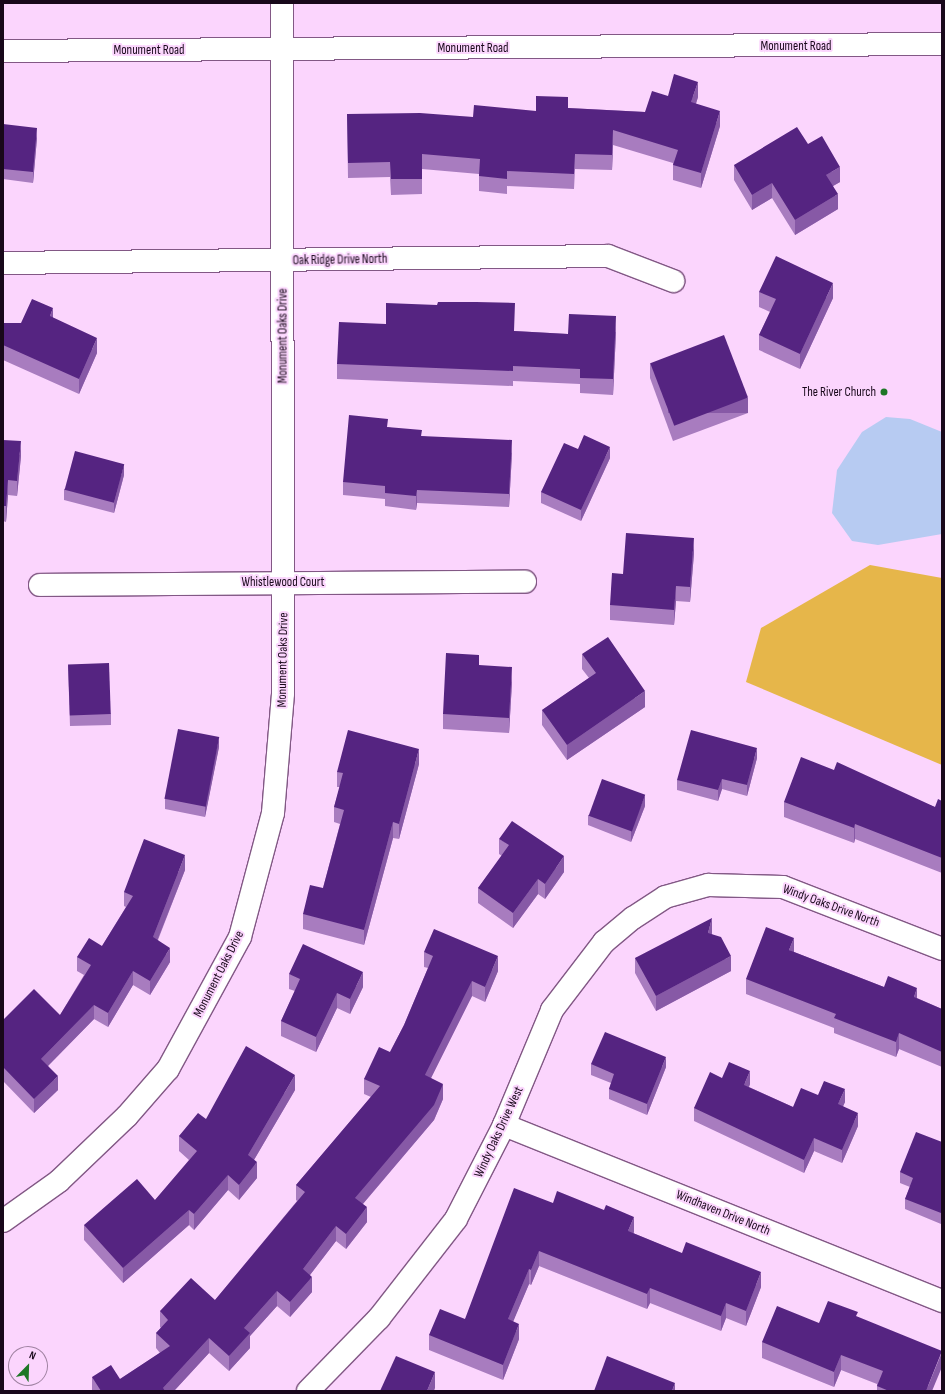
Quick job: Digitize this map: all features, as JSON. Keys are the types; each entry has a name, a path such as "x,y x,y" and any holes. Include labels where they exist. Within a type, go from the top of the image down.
{"street":[{"name":"Monument Oaks Drive","path":"3,1221 59,1181 127,1116 168,1069 240,937 274,813 280,762 284,582 282,3"},
{"name":"Monument Road","path":"3,51 942,44"},
{"name":"Oak Ridge Drive North","path":"3,263 283,261 608,256 673,281"},
{"name":"Whistlewood Court","path":"40,585 284,582 525,582"},
{"name":"Windy Oaks Drive North","path":"693,889 708,885 783,887 942,949"},
{"name":"Windy Oaks Drive West","path":"308,1391 379,1318 456,1219 504,1125 552,1010 576,976 604,942 633,918 665,897 693,889"},
{"name":"Windhaven Drive North","path":"504,1125 942,1301"}],"shaded area":[{"path":"870,565 942,578 942,765 746,682 761,628"}],"water":[{"path":"886,417 910,419 942,432 942,534 878,545 852,541 832,513 837,470 862,432"}],"building":[{"path":"674,74 698,82 691,102 720,111 701,173 673,165 678,150 613,130 612,155 575,154 574,174 507,171 507,179 479,176 480,159 422,154 422,179 391,179 390,162 348,163 347,114 420,113 473,117 474,105 536,111 536,96 568,97 568,108 645,112 652,91 668,96"},
{"path":"3,124 37,128 33,172 3,169"},
{"path":"797,127 808,144 822,136 840,167 826,175 838,194 795,220 772,183 752,195 734,165"},
{"path":"776,256 833,283 800,354 759,335 776,299 759,292"},
{"path":"32,299 53,308 50,316 97,338 79,379 3,345 3,323 21,323"},
{"path":"438,302 515,303 514,331 568,334 569,314 616,316 613,379 580,378 580,369 513,366 513,371 337,364 339,322 386,324 386,303 437,305"},
{"path":"724,335 748,398 674,426 650,363"},
{"path":"349,415 388,419 387,427 422,430 421,436 512,440 509,494 417,490 416,496 385,493 385,486 343,482"},
{"path":"584,435 610,447 581,510 541,492 564,443 578,449"},
{"path":"3,440 21,441 17,481 8,480 6,506 3,506"},
{"path":"75,451 124,464 114,503 65,490"},
{"path":"626,533 694,538 690,587 676,586 674,610 610,605 612,573 623,574"},
{"path":"608,637 645,691 567,745 542,710 596,673 582,654"},
{"path":"446,653 479,655 479,665 512,667 509,718 443,714"},
{"path":"109,663 111,714 70,715 68,664"},
{"path":"178,729 219,737 206,807 164,799"},
{"path":"348,730 419,749 399,824 393,822 364,930 303,914 310,885 323,888 344,810 334,807 343,773 337,772"},
{"path":"691,730 757,748 747,785 722,779 718,790 677,780"},
{"path":"801,757 834,770 837,762 935,807 938,799 942,801 942,858 855,824 854,828 784,802"},
{"path":"602,779 645,795 632,831 589,816"},
{"path":"512,821 564,856 545,884 538,879 513,913 478,888 509,845 499,839"},
{"path":"144,839 185,855 153,937 170,948 150,981 133,971 108,1013 94,1005 41,1059 58,1076 34,1099 3,1067 3,1020 34,989 60,1015 91,965 77,957 89,938 102,946 133,896 124,892"},
{"path":"712,918 708,933 721,937 731,956 656,996 635,958"},
{"path":"766,927 794,938 789,950 884,987 888,976 917,988 914,997 942,1009 942,1052 899,1033 896,1042 834,1018 836,1014 746,979"},
{"path":"434,929 498,956 485,987 472,981 425,1075 443,1084 434,1105 355,1198 367,1207 346,1234 336,1226 303,1269 312,1277 290,1302 277,1291 244,1328 250,1333 229,1356 209,1338 163,1388 165,1391 101,1391 92,1377 111,1365 120,1379 170,1346 156,1333 168,1320 160,1311 191,1278 215,1300 305,1192 296,1185 380,1086 364,1079 379,1047 390,1052 404,1025 433,956 424,952"},
{"path":"303,944 363,972 350,999 337,993 316,1037 281,1021 300,979 289,974"},
{"path":"605,1032 666,1057 647,1104 609,1089 614,1074 591,1064"},
{"path":"246,1046 295,1075 248,1155 257,1162 239,1185 228,1175 194,1214 189,1210 123,1268 84,1225 137,1179 155,1200 197,1151 179,1136 198,1113 206,1119"},
{"path":"729,1062 750,1071 744,1085 793,1107 801,1088 818,1095 824,1081 845,1089 838,1104 858,1113 842,1150 814,1138 804,1160 694,1108 710,1072 722,1078"},
{"path":"916,1132 942,1142 941,1213 905,1199 913,1178 900,1172"},
{"path":"514,1188 553,1203 557,1191 604,1210 606,1205 634,1217 628,1231 682,1253 686,1242 761,1272 746,1311 726,1303 721,1316 650,1288 647,1294 539,1251 531,1270 529,1269 508,1319 519,1324 503,1365 429,1335 440,1309 465,1319"},
{"path":"828,1301 858,1312 856,1316 942,1351 926,1391 889,1391 877,1386 883,1371 841,1355 834,1372 762,1342 777,1306 819,1323"},
{"path":"396,1356 435,1372 427,1391 380,1391"},
{"path":"607,1356 675,1383 672,1391 594,1391"}],"place":[{"name":"The River Church","path":"884,392"}]}
